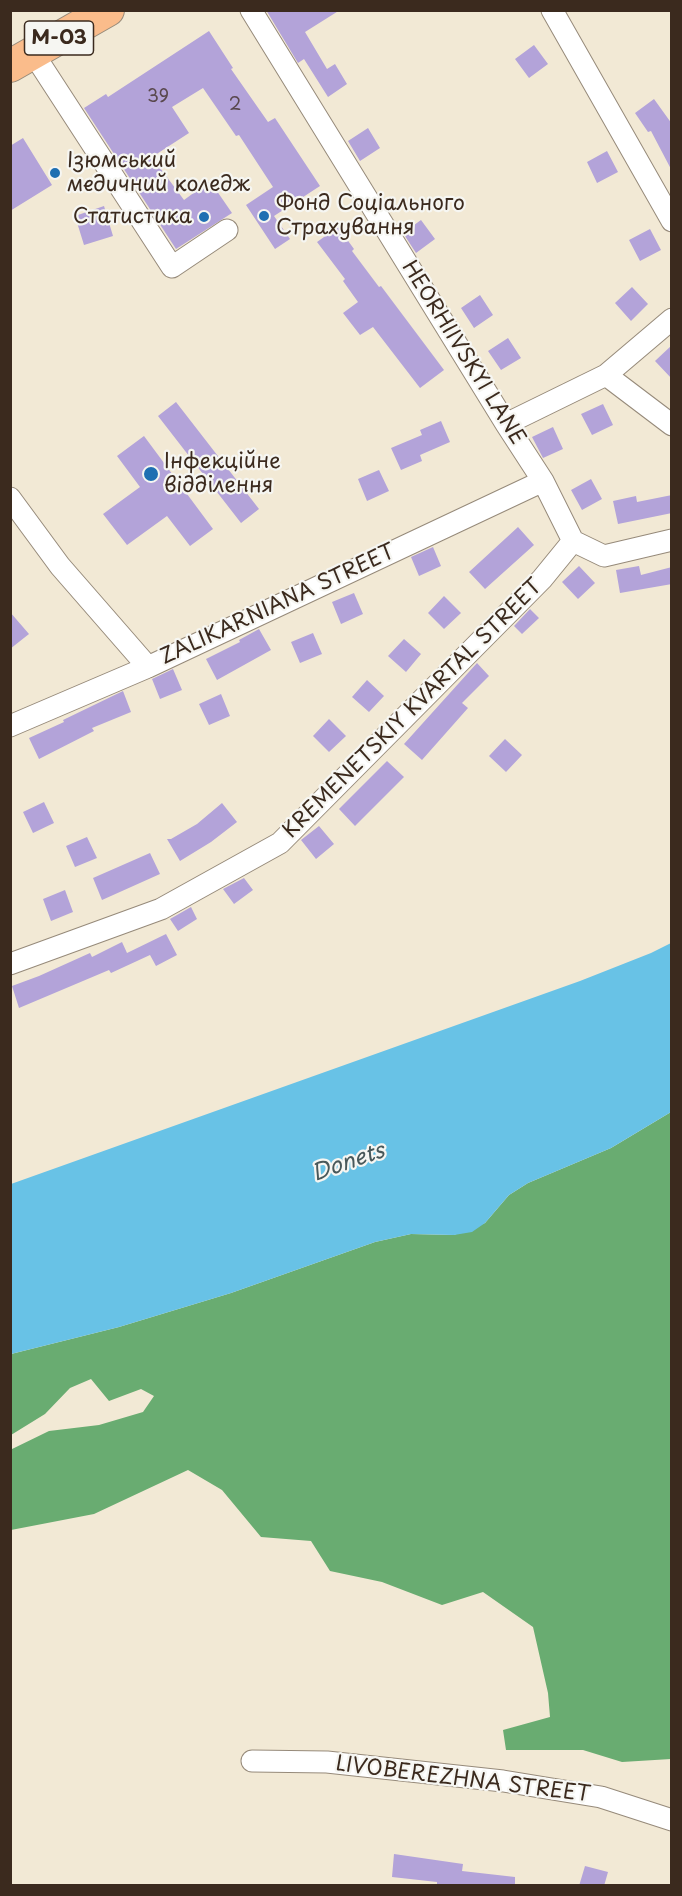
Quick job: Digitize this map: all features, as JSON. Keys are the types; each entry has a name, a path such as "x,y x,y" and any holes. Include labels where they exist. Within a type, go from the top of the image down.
{"highway":[{"name":"М-03","path":"22,60 108,10"}],"street":[{"name":"HEORHIIVSKYI LANE","path":"251,10 543,481"},
{"path":"552,10 672,221"},
{"path":"22,60 172,267 227,230"},
{"path":"506,424 606,375 672,319"},
{"path":"606,375 672,425"},
{"path":"543,481 573,541 604,556 672,540"},
{"name":"ZALIKARNIANA STREET","path":"10,726 148,667 543,481"},
{"path":"10,498 60,566 148,667"},
{"name":"KREMENETSKIY KVARTAL STREET","path":"10,964 161,909 279,843 543,579 573,541"},
{"name":"LIVOBEREZHNA STREET","path":"252,1761 327,1762 503,1782 601,1797 672,1820"}],"green space":[{"path":"671,1112 671,1759 622,1762 583,1750 506,1750 503,1730 550,1717 548,1693 533,1627 483,1592 442,1605 382,1582 330,1571 311,1541 261,1537 222,1490 188,1470 94,1514 11,1530 10,1450 49,1431 99,1425 143,1412 154,1396 141,1389 109,1401 91,1379 70,1388 45,1414 11,1435 11,1354 119,1327 231,1293 375,1242 411,1234 454,1235 485,1223 509,1195 528,1183 611,1148"}],"water":[{"name":"Donets","path":"671,943 671,1112 611,1148 528,1183 509,1195 485,1223 472,1232 454,1235 411,1234 375,1242 231,1293 119,1327 11,1354 11,1184 580,981"}],"building":[{"path":"266,10 340,10 305,32 327,69 335,64 347,84 328,97 304,59 298,63"},
{"path":"209,31 233,68 231,69 268,122 275,118 320,186 274,216 290,239 275,249 246,205 273,187 239,135 236,136 203,88 172,107 189,133 152,157 184,200 210,181 232,213 176,249 84,108 106,94 108,97"},
{"path":"534,45 548,64 529,78 515,59"},
{"path":"654,99 672,124 672,171 651,131 648,132 635,113"},
{"path":"368,128 380,148 360,161 348,141"},
{"name":"Ізюмський медичний коледж","path":"23,138 52,185 10,211 10,146"},
{"path":"607,151 618,172 597,183 587,162"},
{"path":"104,206 113,236 84,245 75,216"},
{"path":"421,220 435,239 416,253 403,233"},
{"path":"338,227 354,249 352,251 444,370 420,388 373,327 360,335 343,313 358,302 343,281 345,279 317,242"},
{"path":"650,229 661,250 640,261 629,240"},
{"path":"632,287 648,304 631,321 615,303"},
{"path":"480,295 493,315 474,328 461,308"},
{"path":"508,338 521,358 501,370 488,351"},
{"path":"672,345 672,379 655,361"},
{"path":"176,402 259,509 241,523 158,416"},
{"path":"603,404 613,425 592,435 581,414"},
{"path":"441,421 450,442 420,455 422,461 401,470 391,448 422,435 420,430"},
{"path":"553,427 563,449 543,458 532,437"},
{"name":"Інфекційне відділення","path":"144,436 213,529 190,546 167,516 127,545 103,514 140,487 117,456"},
{"path":"379,470 389,491 367,501 358,479"},
{"path":"591,479 602,499 582,510 571,490"},
{"path":"672,495 672,513 618,524 613,501 636,496 637,502"},
{"path":"518,527 534,545 485,589 469,572"},
{"path":"433,547 441,566 419,576 411,557"},
{"path":"579,566 595,583 578,599 562,582"},
{"path":"639,566 641,575 672,567 672,584 620,593 616,570"},
{"path":"354,593 363,614 341,624 332,602"},
{"path":"444,596 461,613 444,629 428,613"},
{"path":"530,609 539,618 522,634 514,626"},
{"path":"10,612 29,634 10,649"},
{"path":"259,629 271,650 217,680 206,659 240,642 239,640"},
{"path":"313,633 322,654 300,663 291,642"},
{"path":"404,639 421,654 406,672 388,656"},
{"path":"477,663 489,676 462,703 468,708 422,760 404,744"},
{"path":"173,669 182,690 160,699 152,679"},
{"path":"367,680 384,696 369,712 352,697"},
{"path":"123,691 131,712 92,728 94,731 39,759 29,738"},
{"path":"221,694 230,716 209,725 199,704"},
{"path":"329,719 346,736 329,752 313,736"},
{"path":"505,739 522,755 506,772 489,756"},
{"path":"387,761 404,777 355,826 339,809"},
{"path":"44,802 54,823 33,833 23,812"},
{"path":"222,803 237,822 211,842 180,861 167,839 197,824"},
{"path":"319,826 334,844 316,859 301,840"},
{"path":"87,837 97,858 75,867 66,846"},
{"path":"150,853 160,874 102,900 93,878"},
{"path":"244,878 253,890 234,904 223,889"},
{"path":"65,890 73,912 51,921 43,899"},
{"path":"191,907 197,919 178,931 170,919"},
{"path":"166,934 177,955 156,966 150,955 111,973 109,970 19,1008 12,986 90,953 92,957 122,942 127,953"},
{"path":"394,1854 463,1864 462,1871 515,1877 515,1886 447,1886 437,1884 437,1882 392,1877"},
{"path":"585,1866 608,1872 604,1886 579,1886"}],"place":[{"name":"Ізюмський медичний коледж","path":"55,173"},
{"name":"Фонд Соцiального Страхування","path":"264,216"},
{"name":"Статистика","path":"204,217"},
{"name":"Інфекційне відділення","path":"151,474"}]}
